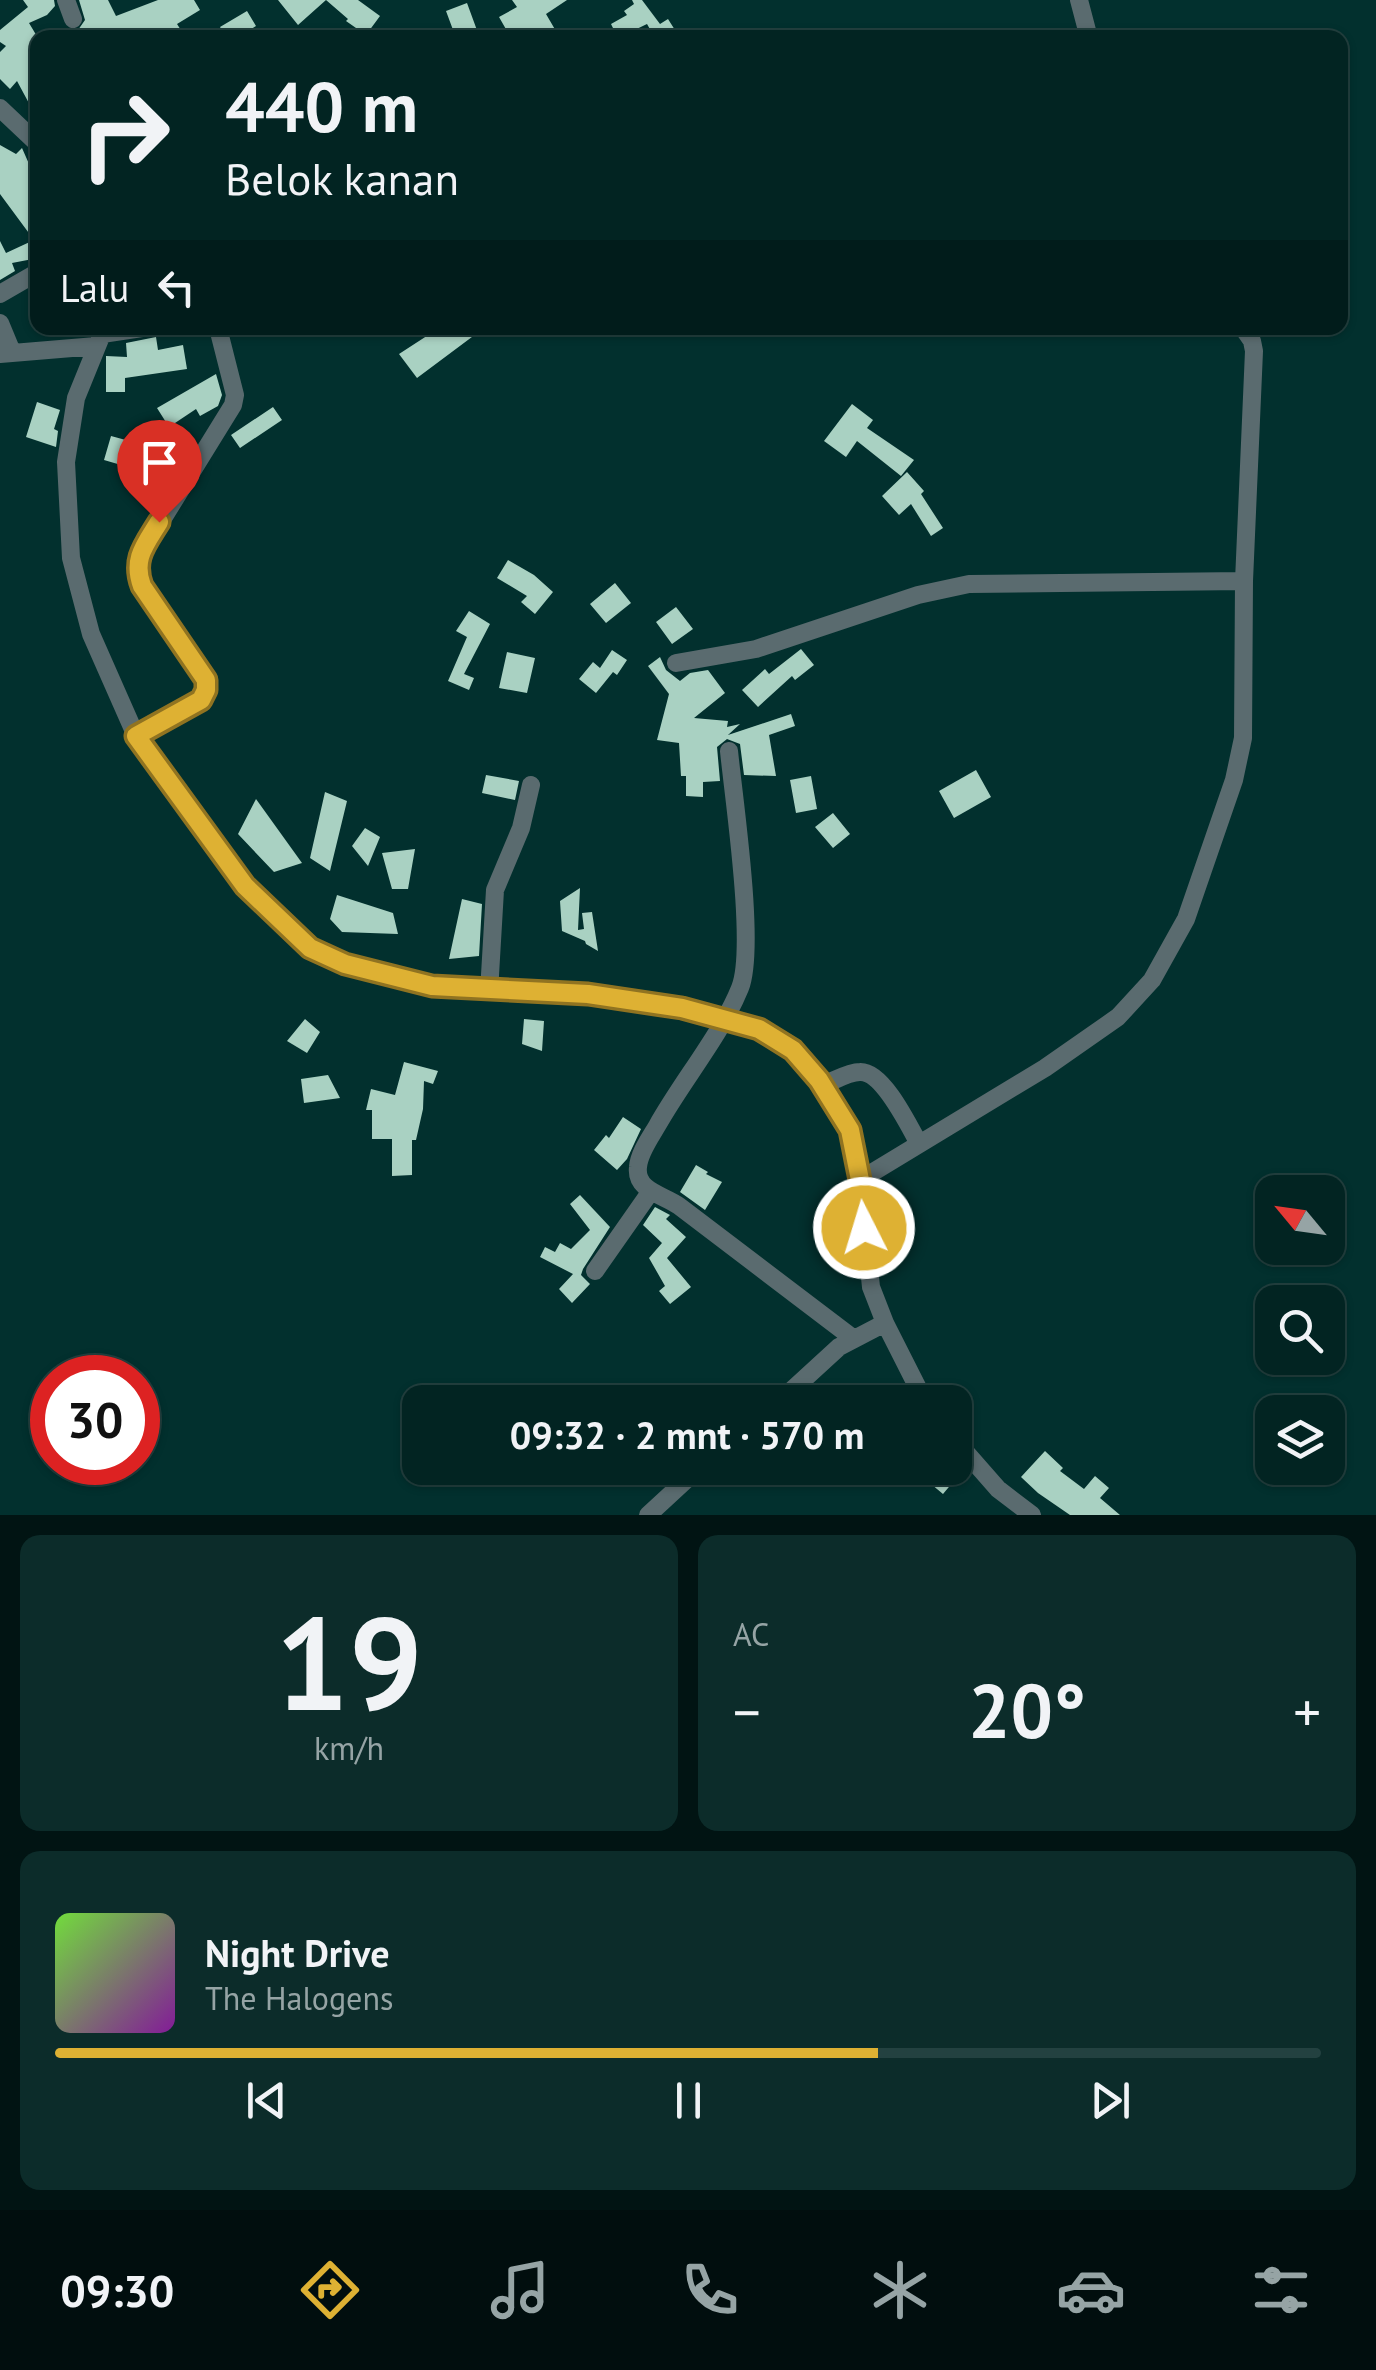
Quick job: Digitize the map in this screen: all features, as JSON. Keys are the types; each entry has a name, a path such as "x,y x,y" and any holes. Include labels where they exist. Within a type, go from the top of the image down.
{"street":[{"path":"66,0 73,19"},
{"path":"1079,0 1087,30"},
{"path":"0,108 30,136"},
{"path":"0,294 30,277"},
{"path":"0,323 6,353 100,336"},
{"path":"136,736 201,700 206,690 206,680 142,586 136,562 233,404 235,395 220,335"},
{"path":"860,1180 1088,1041 1118,1017 1152,980 1170,952 1200,884 1237,766 1244,722 1244,582 1254,351 1248,335"},
{"path":"100,336 76,398 66,462 70,558 91,634 136,736 245,886 310,948 382,976 488,992 588,994 682,1008 759,1029 793,1050 823,1085 850,1130 860,1180 871,1287 916,1385"},
{"path":"676,664 756,649 918,595 969,584 1244,582"},
{"path":"729,751 746,946 744,974 724,1018 640,1158 638,1175 641,1184 679,1206 854,1339"},
{"path":"488,992 494,890 521,828 531,786"},
{"path":"823,1085 857,1072 871,1074 886,1090 919,1144"},
{"path":"595,1271 651,1191"},
{"path":"796,1385 832,1352 885,1323"},
{"path":"972,1459 998,1489 1032,1515"},
{"path":"648,1515 681,1485"}],"building":[{"path":"23,0 54,0 55,6 47,15 29,23 33,30 30,30 30,105 17,81 10,89 0,79 0,52 6,46 0,42 0,30 28,7"},
{"path":"79,0 108,0 116,16 158,0 194,0 200,10 177,24 181,30 78,30 85,20"},
{"path":"278,0 326,0 298,25"},
{"path":"326,0 358,0 380,16 370,30 359,30"},
{"path":"512,0 567,0 546,14 555,30 506,30 499,17 517,7"},
{"path":"632,0 642,0 660,24 668,19 675,30 650,30 647,24 635,30 614,30 611,24 627,15 624,11 634,4"},
{"path":"467,3 477,30 453,30 446,11"},
{"path":"247,11 256,26 250,30 220,27"},
{"path":"0,145 16,154 22,148 30,166 30,235 0,194"},
{"path":"0,241 6,253 30,242 30,260 12,263 15,271 0,280"},
{"path":"428,335 475,335 417,378 399,354"},
{"path":"156,337 158,350 183,345 187,369 125,378 125,392 106,392 106,356 127,357 126,343"},
{"path":"216,374 222,395 218,406 200,416 196,409 169,427 157,408"},
{"path":"37,402 60,410 54,429 58,431 56,447 26,437"},
{"path":"852,404 873,420 867,428 914,460 901,476 857,441 846,457 824,441"},
{"path":"273,407 282,420 240,448 231,435"},
{"path":"111,436 181,455 177,463 181,465 173,478 166,474 155,500 136,491 145,472 104,460"},
{"path":"907,472 924,491 921,494 943,528 931,536 911,504 899,515 882,496"},
{"path":"508,560 553,592 535,614 521,602 527,596 497,578"},
{"path":"615,583 631,603 606,623 590,604"},
{"path":"676,607 693,629 672,644 656,622"},
{"path":"469,611 490,624 464,674 474,678 469,690 448,681 467,637 456,631"},
{"path":"801,649 814,665 795,680 792,676 758,707 742,690 765,669 769,674"},
{"path":"612,650 627,660 596,693 579,679 593,662 600,668"},
{"path":"507,652 535,658 527,693 499,688"},
{"path":"660,657 666,670 680,681 690,673 708,670 725,693 694,718 728,721 727,727 740,724 728,735 791,714 795,726 769,735 776,776 744,775 740,744 727,739 717,747 720,781 703,782 703,797 686,796 679,743 657,740 669,694 648,666"},
{"path":"976,770 991,797 954,818 939,791"},
{"path":"486,775 519,781 515,800 482,793"},
{"path":"811,776 817,809 796,813 790,780"},
{"path":"325,792 347,801 330,871 310,858"},
{"path":"256,799 302,863 274,872 238,834"},
{"path":"833,813 850,834 833,848 815,827"},
{"path":"365,828 380,837 368,866 352,846"},
{"path":"415,849 408,889 392,889 382,853"},
{"path":"580,888 578,930 584,929 582,913 592,912 598,951 562,931 560,901"},
{"path":"337,895 393,913 398,934 342,932 330,919"},
{"path":"462,899 482,904 479,956 449,959"},
{"path":"305,1019 320,1032 307,1053 287,1041"},
{"path":"524,1019 544,1021 542,1051 522,1044"},
{"path":"404,1062 438,1071 433,1084 424,1081 423,1109 416,1140 412,1140 412,1175 392,1176 392,1139 372,1139 372,1110 366,1110 371,1089 395,1095"},
{"path":"328,1075 340,1098 304,1103 301,1079"},
{"path":"623,1117 641,1129 627,1159 617,1170 594,1150 606,1135 609,1138"},
{"path":"696,1165 722,1182 705,1210 680,1192"},
{"path":"580,1195 610,1227 583,1269 581,1275 590,1284 572,1303 559,1289 573,1274 540,1257 545,1247 555,1252 560,1243 571,1249 590,1230 570,1204"},
{"path":"655,1207 670,1215 666,1219 686,1237 667,1258 691,1287 670,1304 659,1291 665,1286 649,1258 662,1243 643,1225"},
{"path":"1045,1451 1063,1468 1060,1471 1084,1489 1095,1476 1109,1488 1100,1498 1120,1515 1070,1515 1038,1493 1021,1477"},
{"path":"932,1485 951,1485 943,1494"}],"route":[{"path":"159,522 136,562 137,574 206,680 206,690 201,700 136,736 245,886 274,917 310,948 382,976 495,992 588,994 682,1008 759,1029 793,1050 819,1080 850,1130 864,1228"}]}
